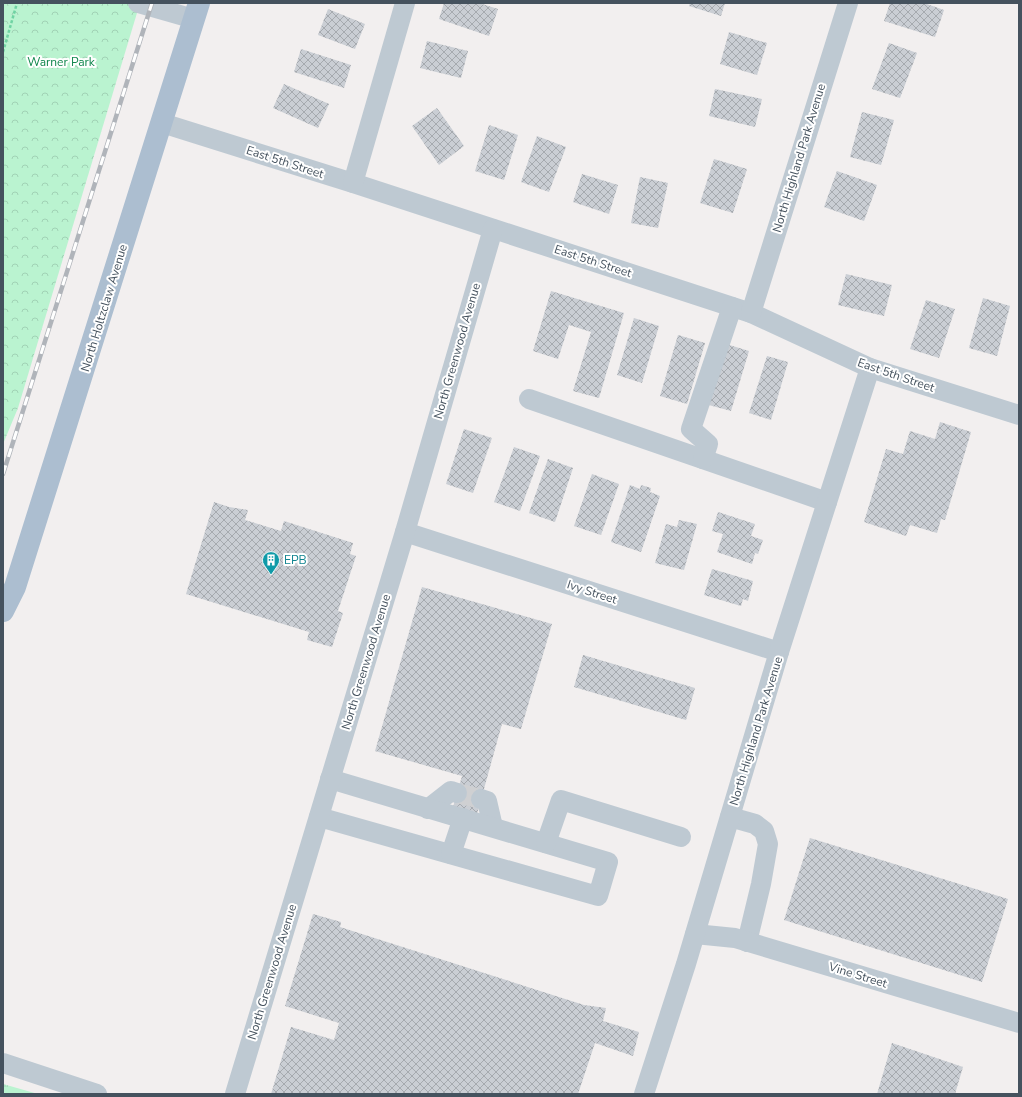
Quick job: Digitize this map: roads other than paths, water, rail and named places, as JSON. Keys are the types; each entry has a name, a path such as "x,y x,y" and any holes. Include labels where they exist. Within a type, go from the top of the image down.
{"main road":[{"name":"North Holtzclaw Avenue","path":"3,611 15,587 197,11"}],"street":[{"path":"138,3 197,11"},
{"path":"353,183 405,3"},
{"name":"North Highland Park Avenue","path":"751,313 848,3"},
{"name":"East 5th Street","path":"162,122 751,313 870,368 1019,415"},
{"name":"North Greenwood Avenue","path":"235,1094 405,532 493,229"},
{"path":"704,460 708,444 691,429 732,307"},
{"name":"North Highland Park Avenue","path":"644,1094 695,934 779,652 870,368"},
{"path":"529,399 827,502"},
{"name":"Ivy Street","path":"405,532 779,652"},
{"path":"319,816 598,896 608,862 330,779"},
{"path":"428,809 451,791 457,792"},
{"path":"481,800 487,802 493,827"},
{"path":"546,843 561,800 681,837"},
{"path":"730,817 755,824 764,831 768,844 761,884 747,942"},
{"path":"451,854 463,818"},
{"name":"Vine Street","path":"695,934 735,938 1019,1023"},
{"path":"3,1063 64,1089 97,1094"}],"tunnel":[{"path":"457,793 481,799"}],"railway":[{"path":"3,474 152,3"}],"place":[{"name":"EPB","path":"271,575"}],"park label":[{"name":"Warner Park","path":"61,62"}]}
